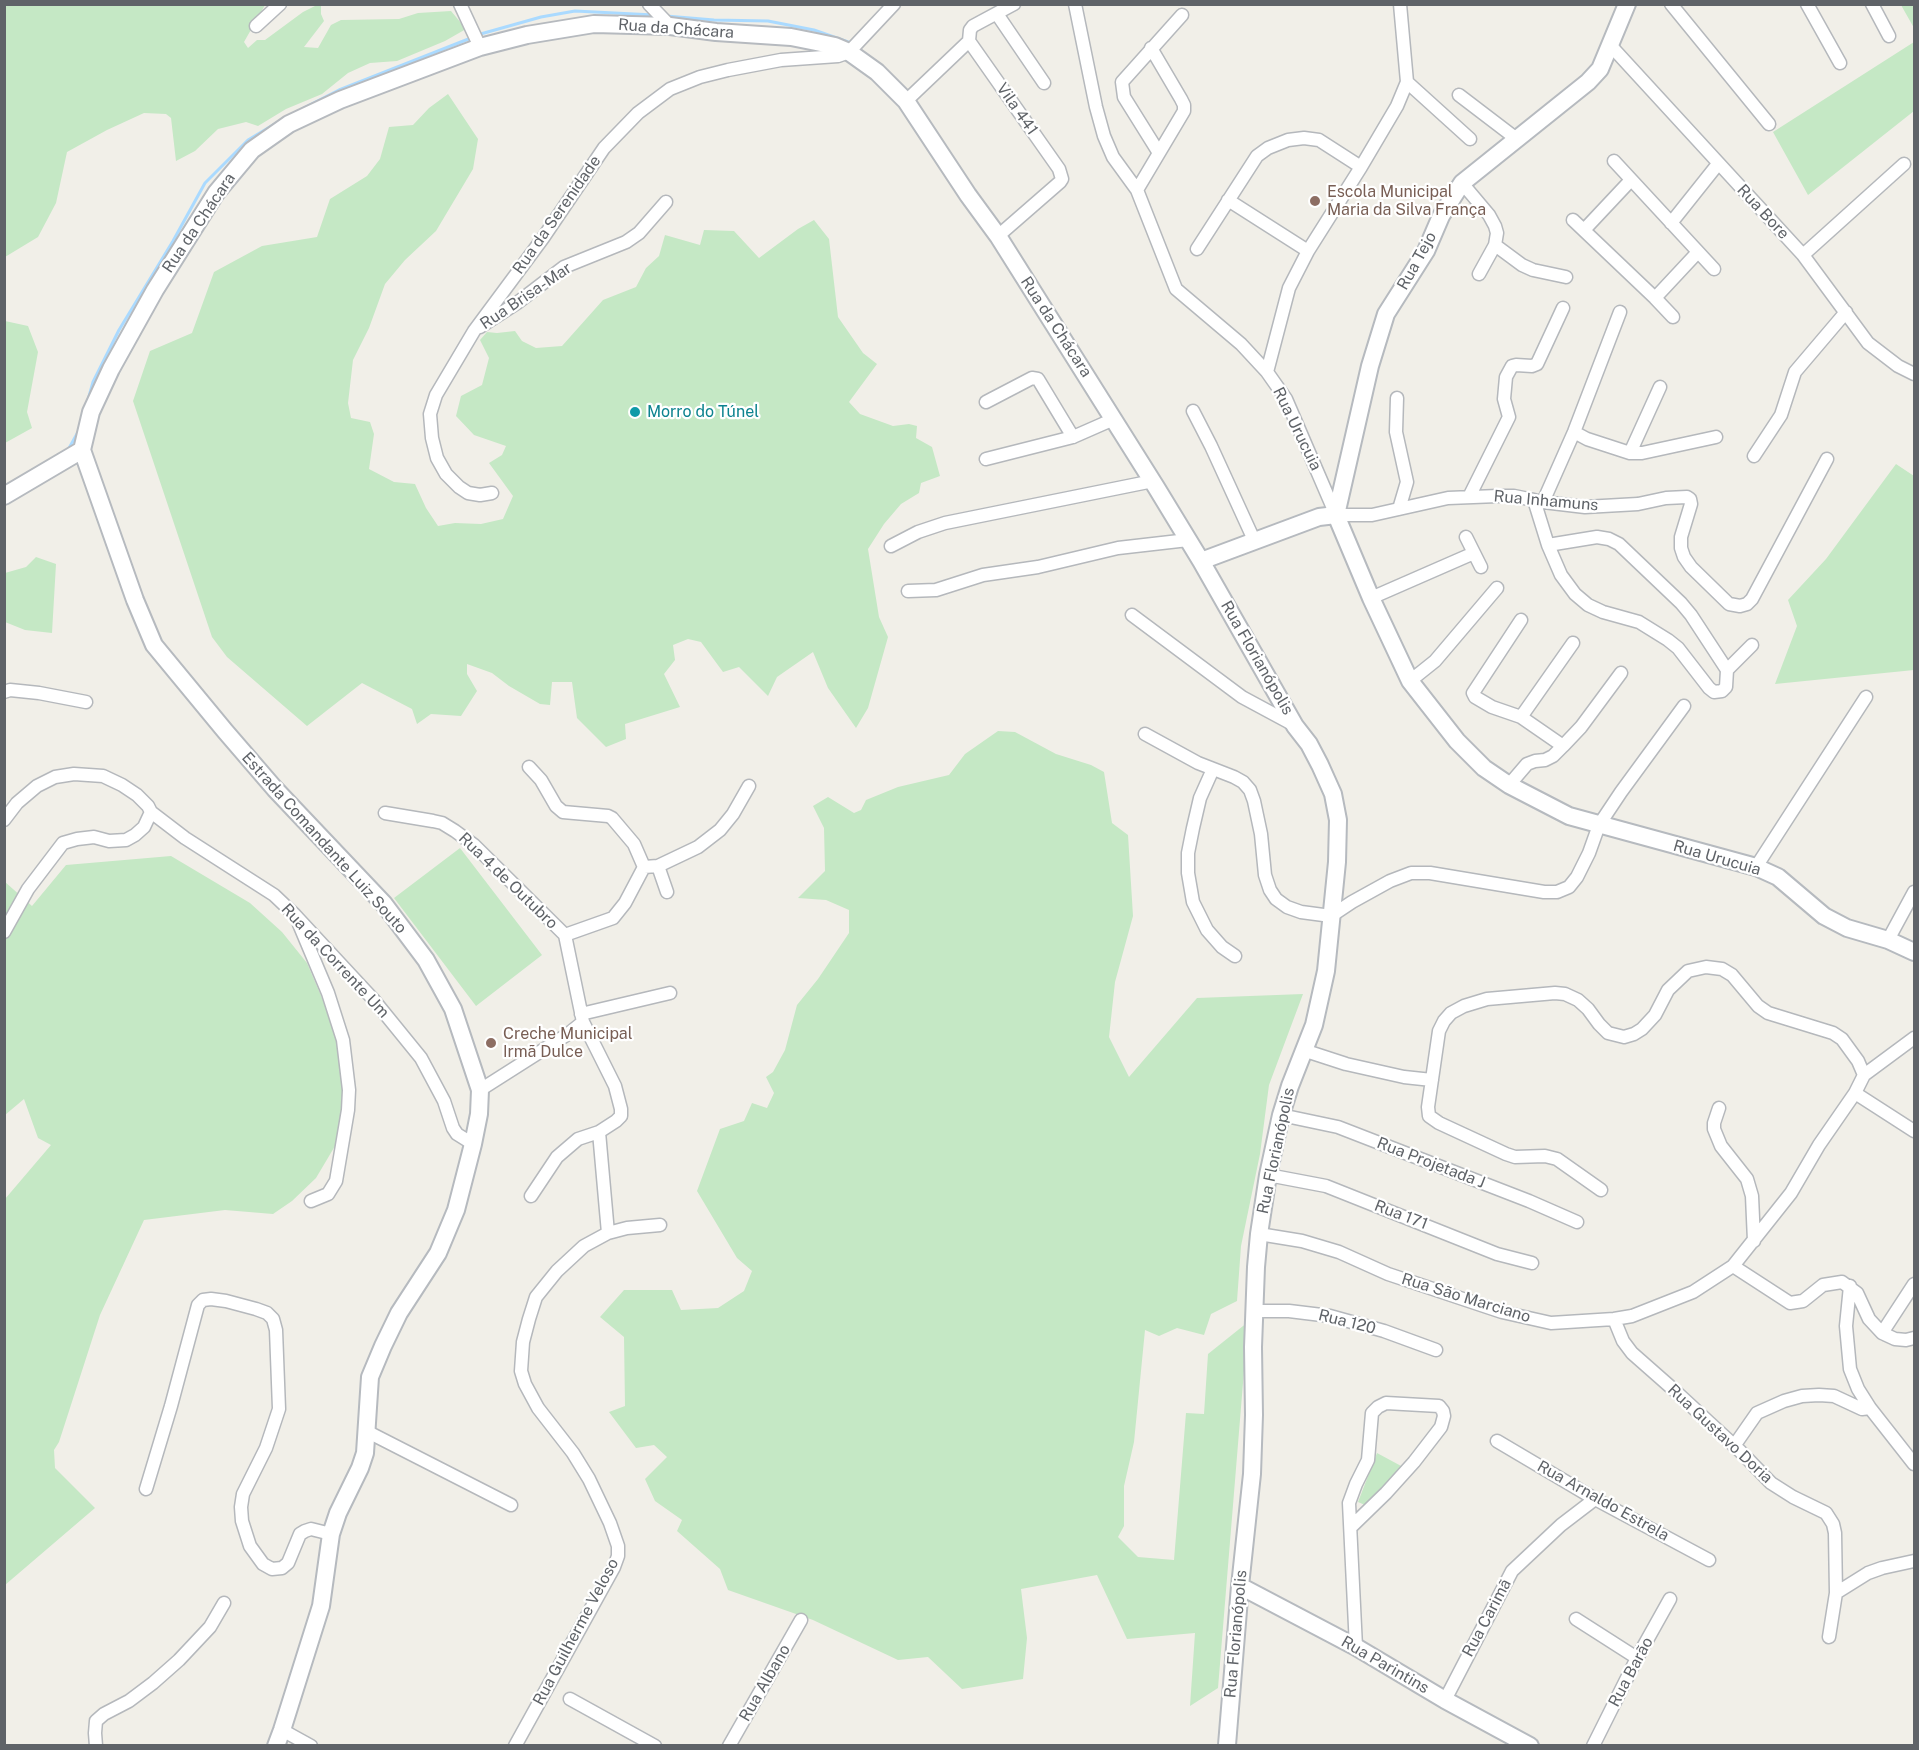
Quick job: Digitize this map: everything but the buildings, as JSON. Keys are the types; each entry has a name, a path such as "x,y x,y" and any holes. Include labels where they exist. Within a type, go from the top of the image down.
{"street":[{"path":"256,26 280,4"},
{"path":"460,4 480,47"},
{"path":"649,4 670,26"},
{"path":"906,101 969,41 970,30 973,26 1014,4"},
{"name":"Rua Urucuia","path":"1075,4 1104,136 1113,157 1137,190 1176,289 1241,344 1268,372 1286,399 1371,598 1410,681 1457,741 1484,768 1509,785 1569,816 1756,867 1778,877 1824,916 1847,928 1888,940 1914,952"},
{"path":"1268,372 1289,288 1308,251 1397,106 1407,82 1400,4"},
{"name":"Rua Tejo","path":"1336,515 1370,366 1386,314 1426,251 1441,216 1462,183 1518,140 1588,82 1600,69 1627,4"},
{"path":"1671,4 1769,124"},
{"path":"1808,4 1840,63"},
{"path":"1872,4 1889,36"},
{"path":"849,52 893,5"},
{"path":"998,14 1044,83"},
{"path":"1159,153 1121,89 1124,79 1182,15"},
{"name":"Rua da Chácara","path":"82,450 91,412 111,369 155,290 216,193 252,150 289,124 340,100 480,47 527,35 594,24 670,26 716,32 791,37 835,46 849,52 877,72 906,101 998,236 1201,561"},
{"name":"Vila 441","path":"969,41 1062,174 1060,182 998,236"},
{"name":"Rua Bore","path":"1611,46 1803,255 1868,343 1898,366 1914,374"},
{"path":"1137,190 1180,120 1184,105 1151,48"},
{"name":"Rua da Serenidade","path":"492,493 480,495 468,493 459,488 446,474 437,459 430,414 436,395 474,331 543,238 604,148 638,113 670,89 700,77 781,60 838,56 849,52"},
{"path":"1407,82 1470,139"},
{"path":"1459,95 1518,140"},
{"path":"1197,249 1257,156 1268,148 1288,140 1304,138 1318,140 1361,167"},
{"path":"1614,161 1630,181 1714,269"},
{"path":"1671,223 1718,164"},
{"path":"1803,255 1904,164"},
{"path":"1584,230 1630,181"},
{"path":"1462,183 1489,215 1497,234 1495,245 1479,274"},
{"path":"1228,200 1308,251"},
{"name":"Rua Brisa-Mar","path":"474,331 517,303 564,267 611,249 632,237 649,223 666,202"},
{"path":"1572,220 1655,298 1672,317"},
{"path":"1495,245 1522,265 1533,270 1566,277"},
{"path":"1655,298 1697,253"},
{"path":"1468,497 1509,417 1504,399 1506,377 1512,366 1537,364 1563,308"},
{"path":"1548,545 1597,537 1619,544 1691,615 1727,670 1726,687 1722,691 1714,692 1678,648 1639,622 1603,612 1588,605 1565,583 1548,545 1538,501 1574,432 1620,312"},
{"path":"1754,456 1780,415 1795,372 1846,312"},
{"path":"986,402 1035,378 1041,382 1073,437"},
{"path":"1630,453 1660,387"},
{"path":"1397,398 1396,432 1407,482 1399,509"},
{"path":"1192,411 1211,446 1254,540"},
{"path":"986,459 1073,437 1114,419"},
{"path":"1574,432 1587,439 1630,453 1642,453 1716,437"},
{"path":"4,496 82,450"},
{"name":"Estrada Comandante Luiz Souto","path":"82,450 135,600 154,645 275,789 384,904 426,960 453,1009 480,1090 479,1114 456,1210 438,1253 399,1313 382,1346 370,1377 365,1453 331,1534 321,1606 276,1746"},
{"name":"Rua Inhamuns","path":"1201,561 1319,517 1372,515 1448,498 1514,496 1585,507 1638,504 1684,497 1690,499 1691,504 1681,537 1684,556 1691,567 1729,604 1740,606 1747,604 1752,598 1827,459"},
{"path":"891,546 918,532 945,524 1153,481"},
{"path":"1466,537 1481,567"},
{"path":"908,591 936,590 983,574 1038,567 1118,548 1188,540"},
{"path":"1371,598 1474,553"},
{"name":"Rua Florianópolis","path":"1201,561 1295,726 1309,744 1333,794 1338,820 1338,862 1326,971 1314,1025 1281,1115 1268,1175 1259,1234 1254,1311 1252,1474 1227,1745"},
{"path":"1410,681 1436,661 1497,588"},
{"path":"1132,615 1242,697 1295,726"},
{"path":"1521,620 1473,691 1475,697 1492,707 1521,717 1563,746"},
{"path":"1521,717 1573,643"},
{"path":"1727,670 1752,645"},
{"path":"1509,785 1527,764 1553,756 1563,746 1581,727 1621,673"},
{"path":"4,692 10,690 39,693 87,702"},
{"path":"1756,867 1866,697"},
{"path":"1145,734 1243,782 1250,790 1254,801 1265,874 1270,890 1276,899 1287,907 1301,912 1331,916 1371,892 1411,873 1430,873 1522,890 1557,892 1569,887 1589,854 1599,825 1684,706"},
{"path":"528,767 541,780 556,807 563,812 612,818 634,844 644,867"},
{"path":"1213,769 1200,798 1195,818 1188,853 1188,873 1193,902 1207,930 1222,947 1234,956"},
{"name":"Rua da Corrente Um","path":"4,820 17,803 37,786 54,777 74,774 102,776 137,795 151,812 185,838 274,896 295,915 373,999 421,1058 444,1101 453,1128 457,1134 473,1144"},
{"path":"644,867 658,866 698,847 720,830 733,814 749,786"},
{"path":"4,932 28,889 63,843 94,837 109,841 126,840 135,836 144,827 151,812"},
{"name":"Rua 4 de Outubro","path":"385,813 442,823 455,831 474,845 565,935 582,1018 615,1086 621,1109 621,1116 599,1132"},
{"path":"658,866 668,892"},
{"path":"565,935 613,918 625,903 644,867"},
{"path":"1888,940 1914,892"},
{"path":"295,915 321,974 343,1040 349,1090 348,1110 336,1181 328,1194 311,1201"},
{"path":"1601,1190 1557,1159 1545,1156 1506,1155 1429,1116 1428,1107 1439,1031 1451,1013 1486,999 1565,994 1578,1000 1588,1009 1608,1033 1624,1037 1642,1029 1655,1015 1668,990 1688,971 1706,967 1722,969 1732,975 1758,1006 1768,1013 1833,1033 1852,1051 1864,1075"},
{"path":"480,1090 568,1034 582,1018 670,993"},
{"name":"Rua São Marciano","path":"1259,1234 1302,1241 1339,1252 1388,1274 1502,1312 1551,1323 1614,1319 1641,1313 1693,1292 1733,1266 1791,1193 1819,1145 1855,1094 1864,1075 1914,1038"},
{"path":"1303,1050 1404,1077 1432,1080"},
{"path":"1855,1094 1914,1131"},
{"path":"1719,1108 1714,1129 1721,1146 1747,1179 1752,1196 1754,1241"},
{"name":"Rua Projetada J","path":"1281,1115 1338,1127 1577,1221"},
{"path":"531,1196 557,1156 578,1139 599,1132 608,1233"},
{"name":"Rua 171","path":"1268,1175 1326,1186 1497,1254 1532,1263"},
{"name":"Rua Guilherme Veloso","path":"515,1746 618,1556 618,1546 610,1523 589,1479 573,1453 538,1408 525,1384 522,1371 523,1342 536,1297 557,1271 584,1246 608,1233 627,1228 660,1225"},
{"path":"1733,1266 1790,1303 1803,1301 1823,1285 1842,1282 1851,1286 1862,1301 1874,1326 1882,1333 1895,1339 1914,1338"},
{"path":"1882,1333 1914,1284"},
{"path":"1851,1286 1846,1326 1850,1369 1858,1389 1870,1408 1914,1464"},
{"path":"146,1489 198,1305 203,1300 211,1299 256,1308 273,1319 276,1329 279,1408 266,1448 243,1494 242,1521 250,1546 263,1564 272,1569 282,1568 288,1563 300,1534 311,1529 331,1534"},
{"name":"Rua 120","path":"1254,1311 1289,1311 1330,1316 1436,1350"},
{"name":"Rua Gustavo Doria","path":"1614,1319 1623,1341 1632,1353 1771,1483 1792,1497 1826,1513 1833,1524 1836,1548 1836,1593 1829,1637"},
{"path":"1734,1446 1757,1413 1784,1401 1802,1396 1834,1396 1862,1409 1870,1408"},
{"path":"1351,1527 1414,1462 1441,1427 1444,1416 1439,1406 1386,1403 1372,1413 1368,1460 1349,1503 1356,1647"},
{"path":"366,1431 511,1505"},
{"name":"Rua Arnaldo Estrela","path":"1497,1441 1595,1499 1709,1560"},
{"name":"Rua Carimã","path":"1444,1700 1512,1571 1561,1525 1595,1499"},
{"path":"1836,1593 1868,1573 1914,1561"},
{"name":"Rua Parintins","path":"1240,1586 1356,1647 1444,1700 1530,1746"},
{"name":"Rua Barão","path":"1593,1746 1637,1658 1670,1599"},
{"path":"96,1746 94,1733 96,1721 104,1714 129,1701 179,1660 199,1641 224,1604"},
{"path":"1576,1619 1637,1658"},
{"name":"Rua Albano","path":"729,1746 801,1620"},
{"path":"570,1699 655,1746"},
{"path":"282,1730 311,1746"}],"green space":[{"path":"5,5 265,5 244,42 248,48 257,40 265,40 303,12 317,5 321,5 324,21 304,47 318,48 331,25 341,20 399,19 418,13 451,11 466,29 445,41 397,61 370,63 348,73 322,94 286,109 258,126 246,122 218,129 195,151 176,161 171,118 166,114 144,113 107,130 67,152 56,203 38,237 5,257"},
{"path":"1901,5 1914,5 1914,28"},
{"path":"1914,42 1914,111 1808,195 1773,132"},
{"path":"448,94 478,139 473,169 436,231 405,260 385,284 369,328 353,360 348,403 351,418 370,422 374,434 369,469 394,482 415,484 426,508 438,526 455,523 481,524 503,519 513,496 489,463 502,455 506,446 474,435 456,416 461,396 482,385 489,358 480,340 487,332 515,331 522,341 536,348 562,346 603,300 636,287 646,268 659,256 665,235 700,245 704,230 734,231 759,258 814,220 829,239 838,317 863,353 877,364 849,402 860,414 893,426 909,424 917,426 916,438 932,447 940,476 921,483 919,493 901,504 884,524 868,549 879,617 888,637 868,708 856,728 828,688 813,652 777,677 768,696 739,667 723,672 701,642 688,639 673,645 675,660 664,674 680,707 625,724 626,739 606,747 577,718 572,682 552,682 550,705 540,704 492,673 467,664 467,674 477,691 461,716 431,714 417,724 412,709 362,683 307,726 227,657 212,637 133,401 150,351 192,333 214,272 262,246 317,237 330,199 367,176 380,159 389,127 413,125 429,108"},
{"path":"5,321 28,326 38,352 27,412 32,428 5,443"},
{"path":"1896,464 1914,476 1914,670 1775,684 1797,626 1788,600 1826,559"},
{"path":"36,557 56,564 52,633 25,630 5,622 5,573 26,567"},
{"path":"998,731 1015,732 1056,754 1091,765 1104,772 1112,823 1128,835 1133,916 1115,982 1109,1037 1129,1077 1197,998 1303,994 1269,1085 1260,1154 1241,1246 1237,1301 1211,1314 1204,1335 1177,1328 1159,1336 1145,1330 1134,1442 1124,1486 1124,1526 1118,1537 1138,1557 1174,1560 1186,1413 1204,1414 1208,1354 1248,1322 1218,1688 1190,1706 1195,1633 1127,1639 1097,1575 1021,1589 1027,1638 1023,1679 962,1689 928,1657 898,1660 813,1620 728,1590 720,1569 677,1531 682,1520 655,1501 645,1479 667,1457 654,1445 636,1448 609,1412 625,1406 624,1337 600,1317 624,1290 672,1290 681,1310 718,1308 744,1291 752,1271 737,1258 697,1191 720,1129 744,1121 752,1103 767,1108 774,1093 766,1077 773,1072 785,1050 797,1005 818,979 849,933 849,910 826,900 798,898 825,871 824,828 813,806 828,797 854,813 861,810 866,800 898,787 949,775 965,754"},
{"path":"460,848 542,955 476,1006 394,898"},
{"path":"171,856 250,903 282,932 307,963 350,1073 354,1114 316,1178 292,1201 273,1214 225,1210 144,1220 100,1315 59,1442 54,1450 55,1468 95,1508 5,1585 5,1199 51,1145 38,1138 24,1099 5,1115 4,881 32,906 66,865"},
{"path":"1377,1453 1403,1467 1365,1505 1358,1502"}],"waterway":[{"path":"477,35 541,17 575,11 654,15"},
{"path":"666,16 768,21 814,30 851,43"},
{"path":"88,400 93,382 119,330 205,183 248,140 339,90 471,38"},
{"path":"68,450 78,432"}],"place":[{"name":"Escola Municipal Maria da Silva França","path":"1315,201"},
{"name":"Morro do Túnel","path":"635,412"},
{"name":"Creche Municipal Irmã Dulce","path":"491,1043"}]}
